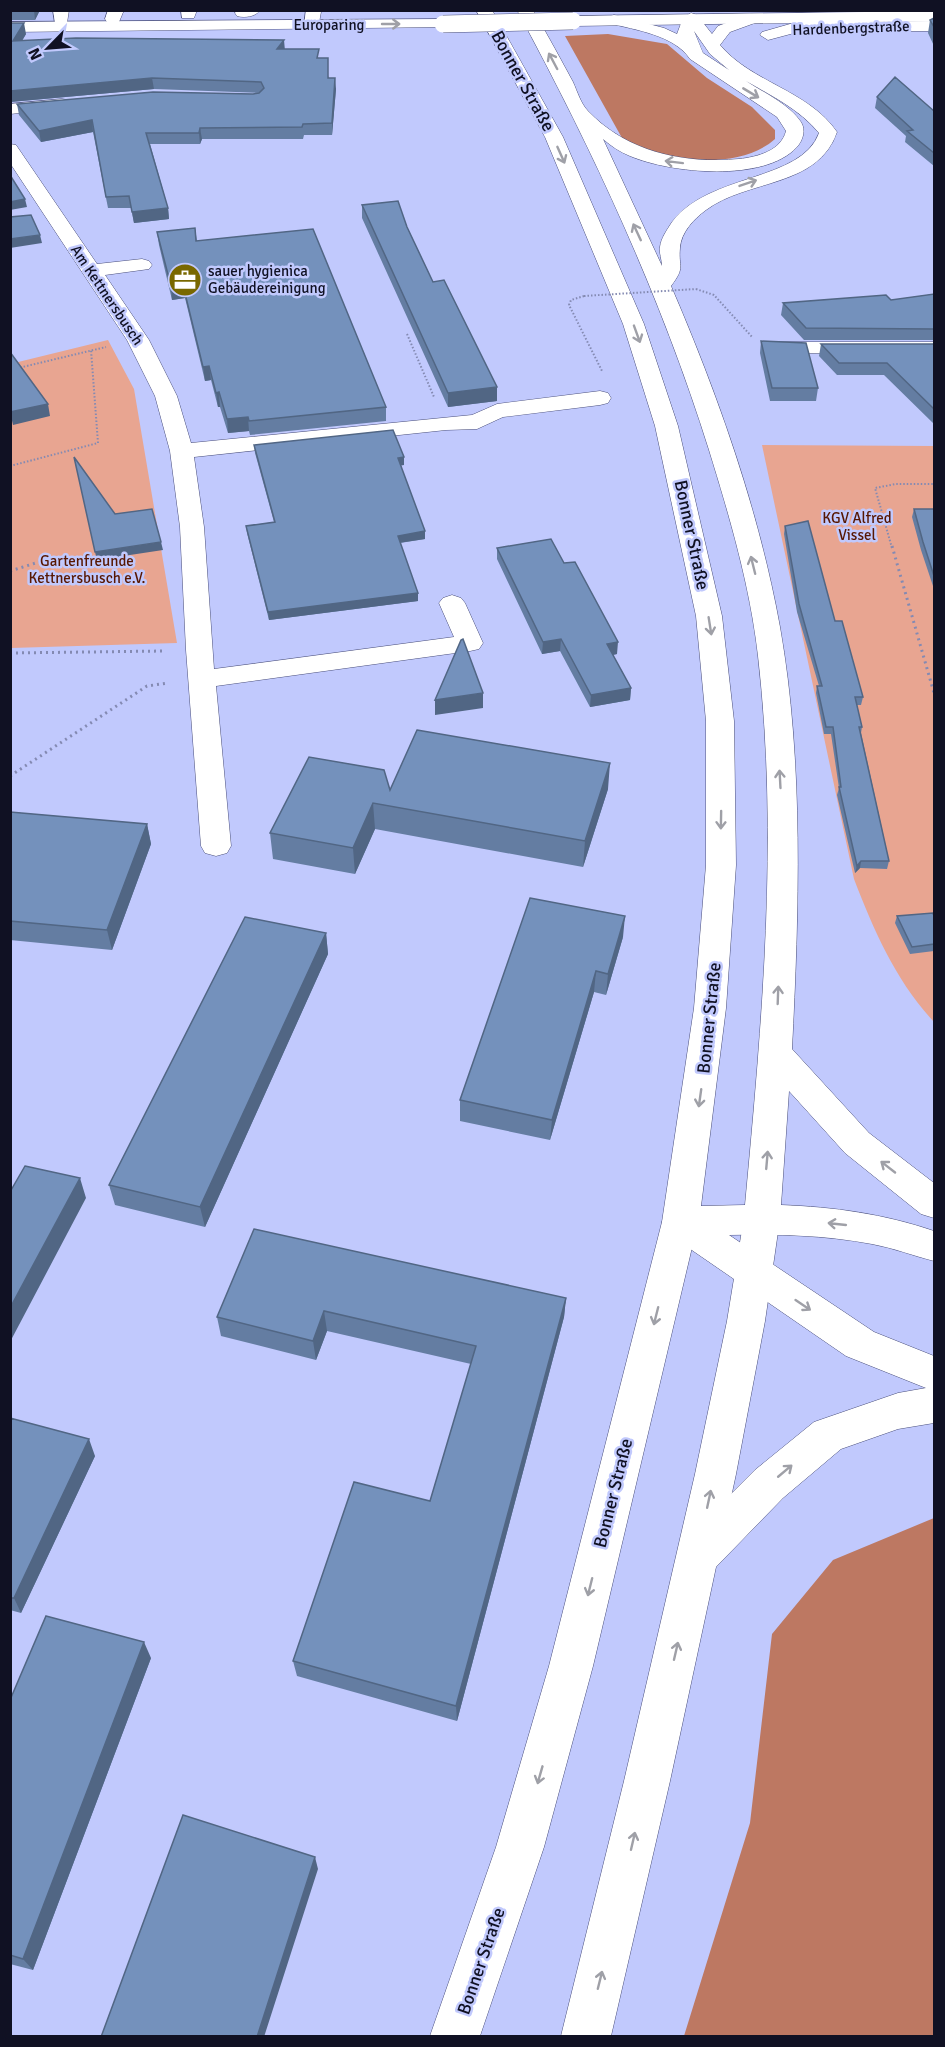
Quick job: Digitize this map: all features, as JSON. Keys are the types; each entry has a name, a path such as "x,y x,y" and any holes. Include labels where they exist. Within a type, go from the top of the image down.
{"main road":[{"name":"Europaring","path":"10,27 392,10"},
{"name":"Bonner Straße","path":"454,2037 520,1847 571,1666 675,1240 700,1099 714,988 720,890 722,800 720,721 714,647 678,470 658,396 615,277 550,128 484,10"},
{"name":"Bonner Straße","path":"525,10 580,112 662,285 712,420 741,514 759,590 774,680 783,830 776,1054 755,1272 698,1556 621,1898 586,2037"},
{"path":"10,21 61,16 188,13 313,14"},
{"name":"Europaring","path":"313,14 443,24 614,20 690,14 757,17 934,16"},
{"path":"580,112 614,140 637,153 662,161 697,165 744,164 764,158 790,144 795,131 793,124 783,113 696,56 685,33 690,14"},
{"path":"662,285 672,267 670,246 685,219 695,208 732,189 810,161 818,154 827,140 828,132 812,115 727,62 706,40 700,26 690,14"},
{"path":"712,45 724,29 757,17"},
{"path":"614,20 658,31 689,45"},
{"name":"Hardenbergstraße","path":"768,35 797,27 934,26"},
{"path":"10,109 82,102"},
{"name":"Am Kettnersbusch","path":"10,149 138,340 166,396 182,451 192,527 199,650 216,846"},
{"path":"31,214 52,211"},
{"path":"91,271 142,265"},
{"path":"781,348 934,348"},
{"path":"182,451 446,423 477,422 497,411 600,398"},
{"path":"202,679 470,643 452,603"},
{"path":"776,1054 856,1143 934,1203"},
{"path":"675,1240 762,1218 839,1224 906,1235 934,1246"},
{"path":"675,1240 755,1272 860,1344 934,1374"},
{"path":"698,1556 769,1484 828,1435 898,1411 934,1405"}],"path":[{"path":"600,398 609,384 569,306 571,300 584,296 696,289 714,295 757,343 781,348"},
{"path":"407,334 446,423"},
{"path":"10,370 138,340"},
{"path":"10,466 98,443 91,350"},
{"path":"934,484 896,484 875,488 934,693"},
{"path":"10,571 39,562"},
{"path":"10,653 199,650"},
{"path":"10,776 147,686 202,679"}],"green space":[{"name":"Gartenfreunde Kettnersbusch e.V.","path":"108,340 134,389 177,643 11,648 10,364"},
{"name":"KGV Alfred Vissel","path":"762,445 934,446 934,1022 908,990 887,955 854,879"}],"shaded area":[{"path":"608,34 667,44 707,78 752,107 775,130 775,139 741,156 721,160 699,160 657,153 622,138 565,36"},
{"path":"934,1518 934,2036 684,2036 750,1823 772,1634 833,1560"}],"building":[{"path":"10,23 24,23 13,41 76,38 284,40 277,49 319,49 317,58 328,58 328,78 335,78 332,123 303,124 302,127 200,128 199,133 146,133 168,208 132,212 129,196 106,197 92,120 39,131 17,104 153,92 253,94 259,93 264,88 261,82 152,78 10,91"},
{"path":"895,77 934,111 934,153 907,131 913,130 877,97"},
{"path":"10,175 25,199 10,202"},
{"path":"398,201 407,227 433,282 444,280 497,387 448,393 362,205"},
{"path":"31,215 40,235 10,239 10,217"},
{"path":"195,228 196,241 313,229 386,407 249,421 248,417 227,419 219,392 216,393 209,366 203,367 183,285 171,286 157,232"},
{"path":"934,294 934,329 806,328 783,303 886,295 891,300"},
{"path":"761,341 806,343 818,388 772,388"},
{"path":"821,344 934,344 934,409 887,363 839,363"},
{"path":"10,352 48,404 10,412"},
{"path":"393,430 404,457 398,458 425,531 398,536 418,593 268,612 246,526 275,522 254,445"},
{"path":"74,457 115,514 152,509 161,542 95,552"},
{"path":"914,509 934,509 934,576 923,542"},
{"path":"808,521 835,621 842,621 863,697 855,697 862,727 859,727 889,861 861,861 857,866 839,787 841,787 833,727 826,727 817,686 822,686 799,604 785,526"},
{"path":"551,539 564,563 575,562 618,642 607,644 631,688 591,695 561,639 543,642 497,548"},
{"path":"463,639 483,693 435,700 461,640"},
{"path":"417,730 610,763 585,841 373,803 353,848 270,833 309,757 384,770 390,790"},
{"path":"10,812 147,824 107,930 10,921"},
{"path":"530,898 625,916 608,974 596,971 552,1120 460,1100"},
{"path":"933,913 934,944 912,947 897,916"},
{"path":"245,917 326,933 200,1207 109,1185"},
{"path":"25,1166 80,1178 10,1308 10,1192"},
{"path":"254,1229 566,1298 456,1706 293,1661 354,1482 430,1501 476,1346 324,1311 313,1341 217,1317"},
{"path":"10,1418 89,1439 14,1598 10,1598"},
{"path":"46,1616 144,1642 23,1959 10,1955 10,1700"},
{"path":"183,1815 315,1857 257,2037 101,2037"}],"place":[{"name":"sauer hygienica Gebäudereinigung","path":"185,280"}]}
